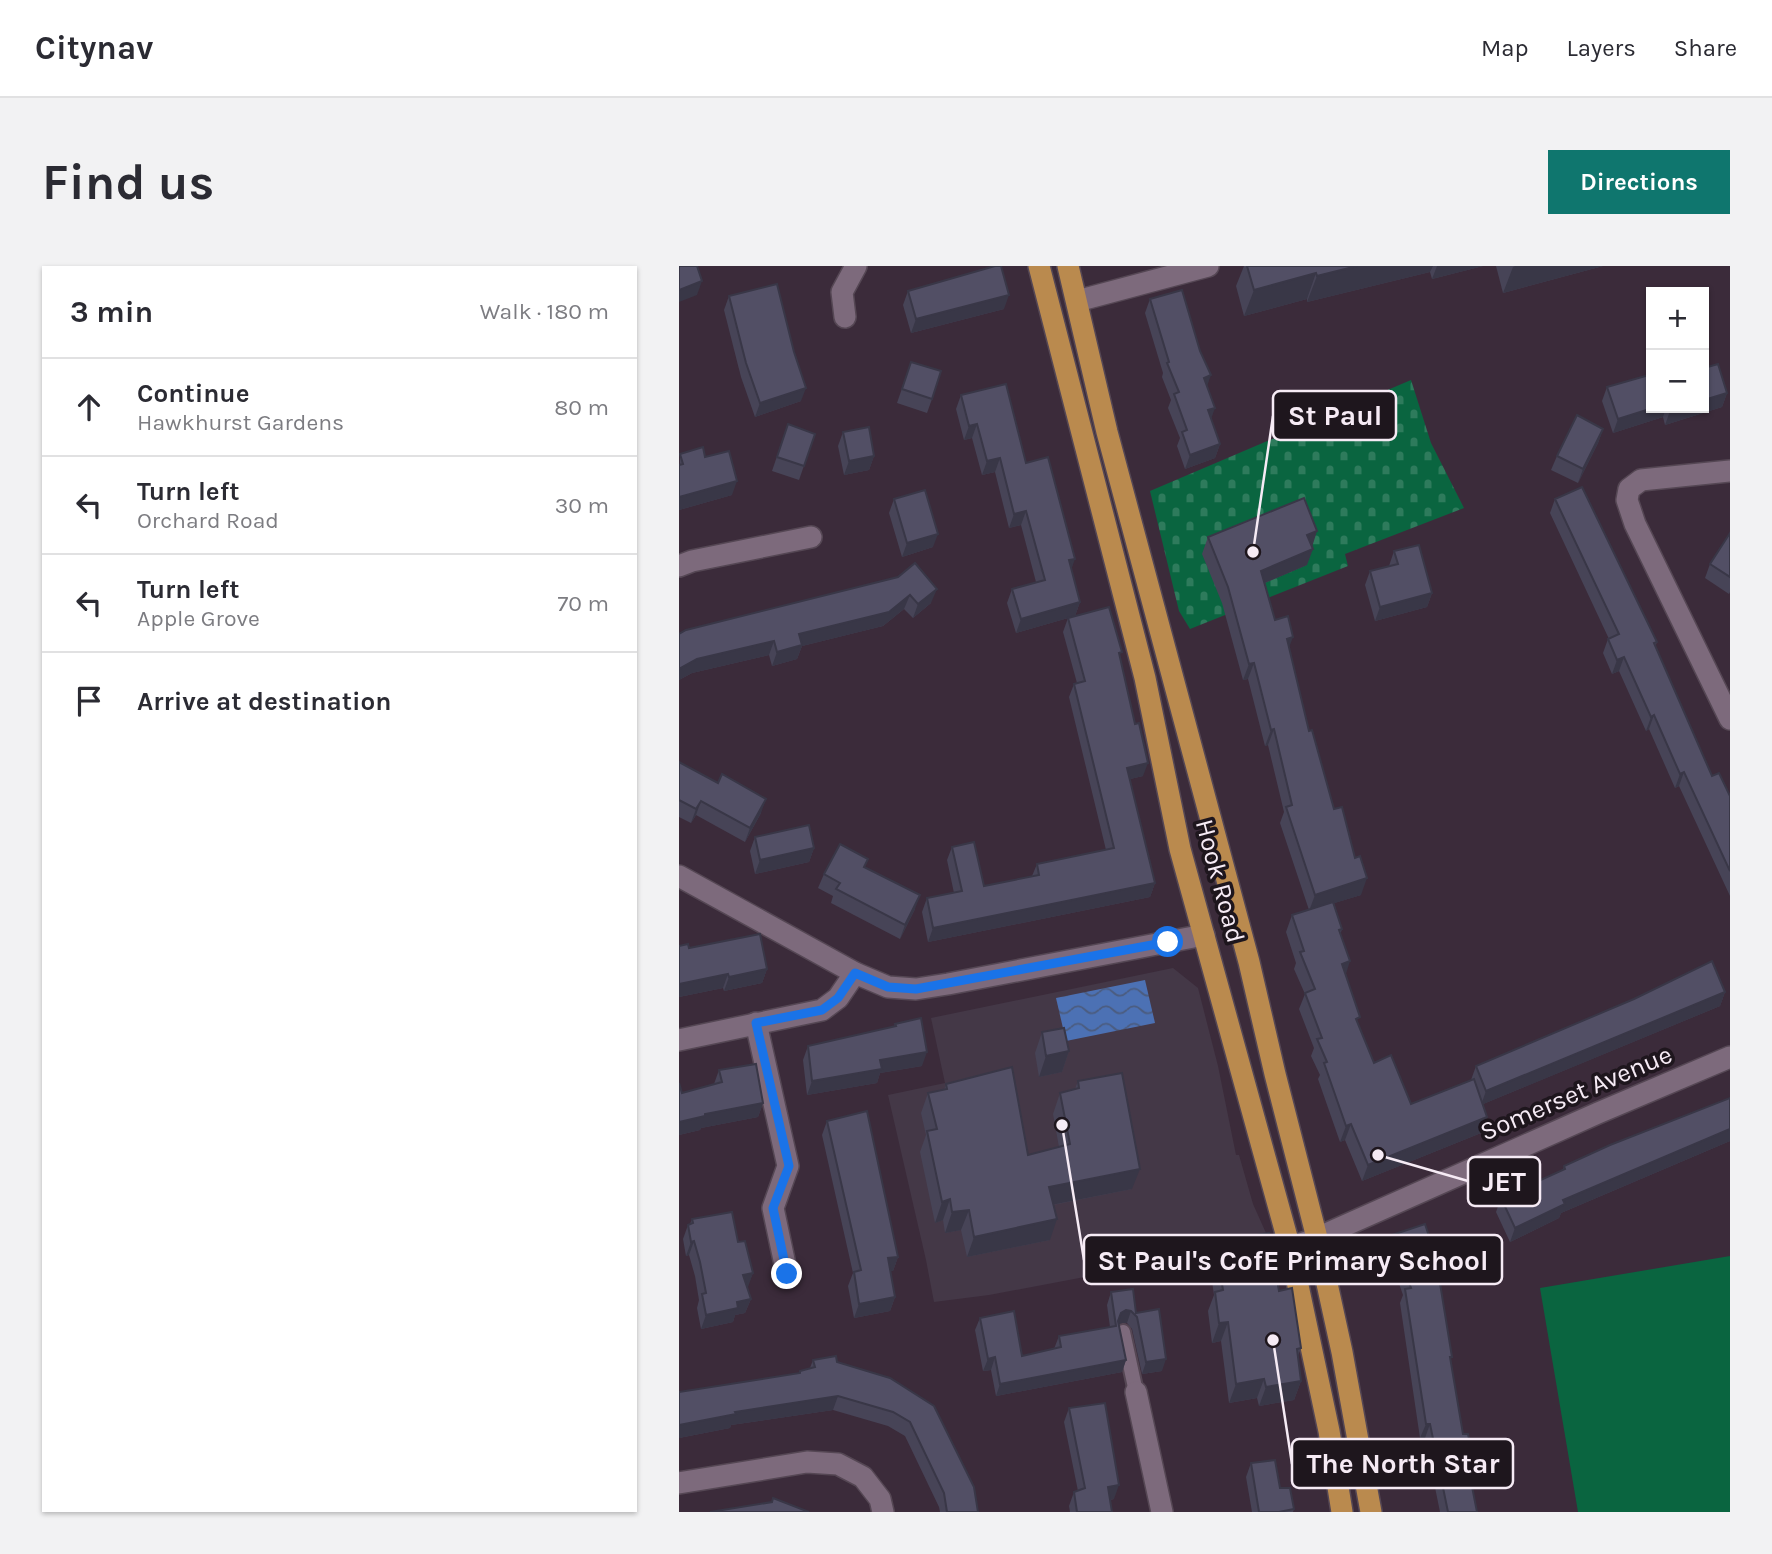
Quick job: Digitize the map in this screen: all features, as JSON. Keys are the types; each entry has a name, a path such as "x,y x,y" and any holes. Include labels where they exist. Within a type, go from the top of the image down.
{"highway":[{"name":"Hook Road","path":"1039,266 1145,678 1180,849 1290,1248 1329,1431 1342,1512"},
{"name":"Hook Road","path":"1068,266 1107,432 1249,962 1317,1238 1342,1352 1371,1512"}],"street":[{"path":"845,317 842,292 856,266"},
{"path":"1077,301 1208,266"},
{"path":"1730,471 1641,480 1629,489 1627,500 1635,523 1730,719"},
{"path":"679,566 811,537"},
{"path":"679,876 855,973 888,987 916,989 1205,935"},
{"path":"679,1040 822,1010 838,998 855,973"},
{"path":"756,1023 789,1166 773,1208 787,1274"},
{"name":"Somerset Avenue","path":"1290,1248 1730,1057"},
{"path":"1136,1392 1162,1512"},
{"path":"679,1483 807,1462 838,1464 863,1476 880,1499 883,1512"}],"lane":[{"path":"1123,1332 1136,1392"}],"shaded area":[{"path":"1173,968 1198,988 1218,1066 1236,1155 1239,1155 1253,1204 1270,1242 989,1295 934,1302 888,1095 945,1083 931,1018"}],"green space":[{"path":"1411,380 1431,443 1464,508 1345,554 1348,566 1190,629 1179,611 1150,491"},
{"path":"1730,1256 1730,1512 1578,1512 1540,1288"}],"water":[{"path":"1145,980 1155,1023 1066,1041 1056,998"}],"building":[{"path":"679,266 697,266 702,281 679,290"},
{"path":"1001,266 1009,295 916,319 908,291"},
{"path":"1247,266 1357,266 1317,276 1316,273 1254,290"},
{"path":"777,284 806,388 760,403 746,363 729,296"},
{"path":"1182,290 1200,351 1211,375 1204,378 1215,408 1208,410 1220,444 1190,455 1182,432 1187,430 1174,394 1179,392 1167,363 1169,362 1150,299"},
{"path":"911,362 941,371 932,399 902,389"},
{"path":"1718,364 1727,393 1709,398 1709,367"},
{"path":"1646,376 1646,410 1618,419 1607,387"},
{"path":"1006,384 1026,463 1048,457 1075,559 1069,560 1080,602 1021,619 1012,589 1045,580 1026,511 1014,514 1000,458 987,461 977,424 969,426 961,395"},
{"path":"1577,415 1603,429 1583,469 1557,456"},
{"path":"788,424 815,434 804,466 777,457"},
{"path":"869,427 874,456 849,461 843,432"},
{"path":"703,447 705,457 729,451 737,481 679,497 679,465 683,464 680,454"},
{"path":"1582,487 1657,642 1654,643 1712,776 1719,773 1730,796 1730,871 1684,772 1680,774 1624,657 1617,660 1608,639 1619,634 1555,499"},
{"path":"925,490 938,534 907,543 894,499"},
{"path":"1304,498 1317,531 1307,535 1313,549 1261,571 1275,620 1288,616 1293,637 1287,639 1309,731 1312,730 1334,809 1342,807 1355,858 1360,856 1367,878 1315,895 1286,807 1292,805 1274,729 1271,730 1254,663 1249,664 1228,587 1208,537"},
{"path":"1730,533 1730,577 1710,564"},
{"path":"1419,545 1432,593 1380,607 1370,571 1398,564 1394,551"},
{"path":"915,563 937,589 918,604 910,595 889,612 799,634 802,645 777,652 774,641 697,659 679,669 679,634 686,630 898,577"},
{"path":"1109,607 1122,652 1119,653 1135,724 1139,723 1148,763 1127,768 1155,883 933,928 927,898 962,891 952,847 974,842 984,886 1039,875 1037,864 1114,848 1074,684 1085,681 1068,618"},
{"path":"679,762 718,783 722,774 766,799 750,828 701,801 696,809 679,800"},
{"path":"809,825 814,848 760,860 755,837"},
{"path":"840,844 868,859 864,867 920,895 905,925 836,889 840,883 824,874"},
{"path":"1333,902 1350,961 1342,964 1360,1017 1356,1019 1374,1063 1391,1055 1411,1104 1474,1079 1487,1117 1368,1165 1351,1124 1346,1126 1324,1063 1327,1062 1317,1039 1322,1038 1305,993 1315,989 1300,952 1304,951 1292,915"},
{"path":"760,934 767,969 679,984 679,946 688,944 689,948"},
{"path":"1712,961 1725,992 1486,1091 1476,1066 1634,999"},
{"path":"921,1018 927,1052 880,1060 882,1069 812,1081 808,1046"},
{"path":"1064,1028 1069,1051 1046,1056 1042,1032"},
{"path":"756,1064 763,1103 679,1122 679,1083 682,1093 722,1082 719,1070"},
{"path":"1012,1067 1028,1155 1070,1144 1060,1093 1079,1088 1078,1081 1122,1073 1140,1169 1049,1187 1057,1219 974,1237 969,1210 952,1212 950,1199 942,1202 927,1131 937,1129 928,1093 947,1089 946,1084"},
{"path":"1730,1098 1730,1129 1563,1200 1565,1204 1515,1228 1501,1198 1610,1145"},
{"path":"867,1111 898,1257 888,1258 895,1297 859,1304 854,1272 861,1270 827,1121"},
{"path":"732,1212 738,1242 745,1241 753,1273 743,1275 751,1299 737,1302 738,1308 706,1315 702,1294 706,1293 700,1262 694,1241 691,1242 688,1225 693,1223 692,1219"},
{"path":"1425,1224 1440,1270 1438,1271 1450,1357 1463,1434 1468,1434 1474,1465 1468,1466 1477,1512 1448,1512 1430,1424 1426,1424 1405,1289 1411,1288 1392,1235"},
{"path":"1269,1233 1279,1291 1292,1288 1301,1348 1297,1349 1301,1381 1266,1387 1264,1379 1236,1384 1228,1322 1219,1323 1215,1292 1223,1290 1215,1242"},
{"path":"1133,1289 1136,1313 1159,1309 1166,1359 1146,1362 1137,1317 1126,1310 1121,1313 1118,1321 1126,1360 1000,1384 995,1357 988,1359 980,1318 1014,1311 1022,1356 1061,1347 1059,1336 1116,1326 1111,1292"},
{"path":"836,1356 837,1362 890,1378 934,1406 974,1487 978,1512 947,1512 944,1493 910,1422 893,1412 838,1396 735,1412 736,1414 679,1425 679,1392 800,1373 815,1367 813,1360"},
{"path":"1105,1403 1119,1485 1108,1487 1112,1512 1077,1512 1074,1492 1085,1488 1069,1408"},
{"path":"1275,1460 1280,1488 1290,1488 1294,1509 1259,1512 1251,1463"},
{"path":"773,1498 809,1512 710,1512 772,1502"}],"place":[{"name":"St Paul","path":"1253,552"},
{"name":"St Paul's CofE Primary School","path":"1062,1125"},
{"name":"JET","path":"1378,1155"},
{"name":"The North Star","path":"1273,1340"}],"route":[{"path":"787,1274 773,1208 789,1166 756,1023 822,1010 838,998 855,973 888,987 916,989 1168,942"}]}
